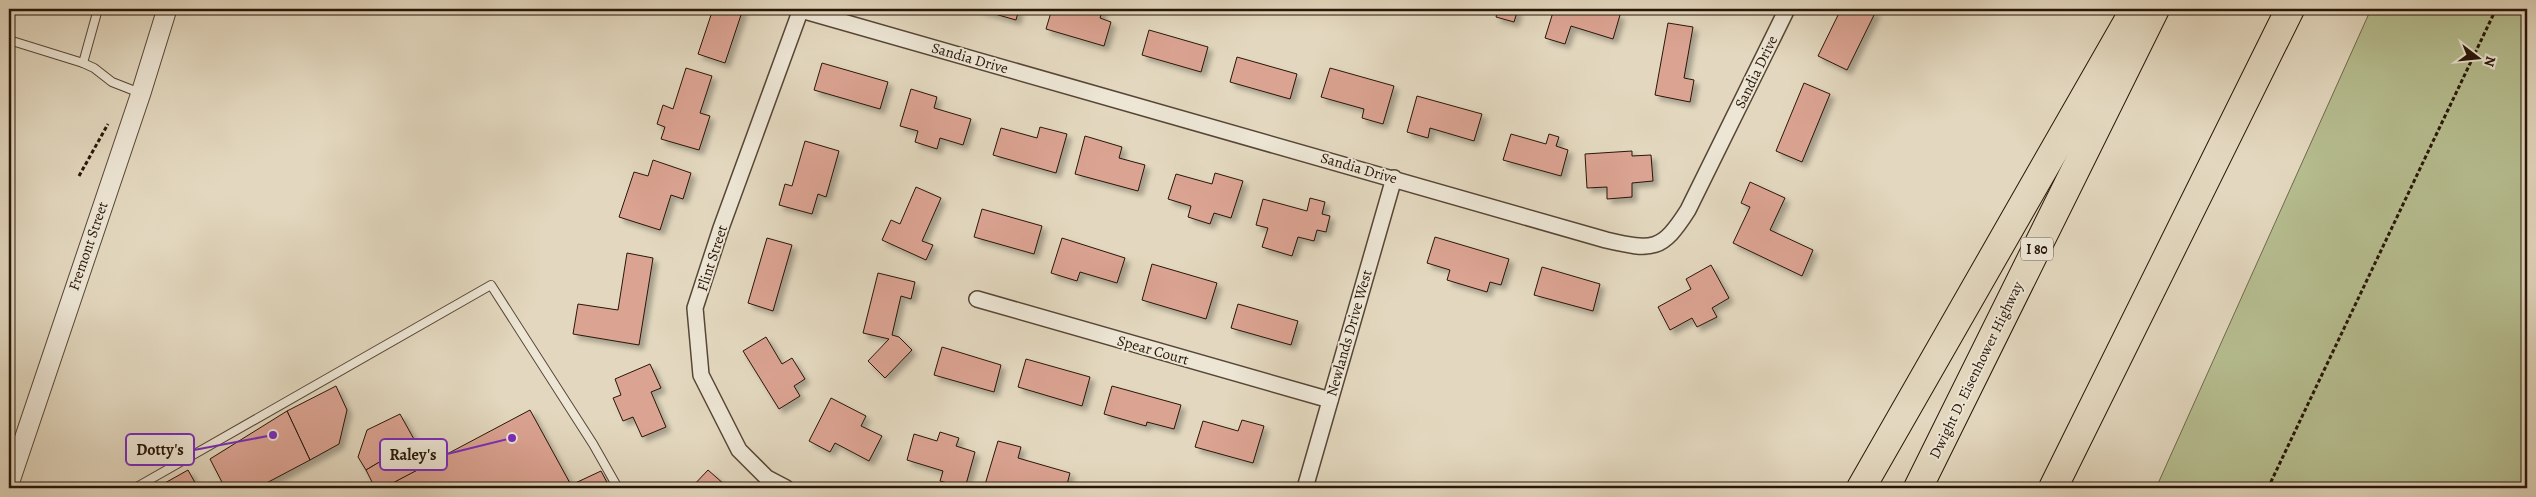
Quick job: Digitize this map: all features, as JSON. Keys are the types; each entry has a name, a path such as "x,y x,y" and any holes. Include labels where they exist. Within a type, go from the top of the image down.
{"highway":[{"path":"1861,488 2135,9"},
{"name":"Dwight D. Eisenhower Highway","path":"1918,488 2154,9"},
{"path":"2053,488 2290,9"}],"street":[{"name":"Fremont Street","path":"9,484 141,94 167,9"},
{"name":"Sandia Drive","path":"801,9 1606,240 1642,247 1656,245 1668,238 1688,210 1787,9"},
{"name":"Flint Street","path":"786,488 767,478 738,450 701,375 695,308 721,228 801,9"},
{"name":"Newlands Drive West","path":"1305,488 1394,178"},
{"name":"Spear Court","path":"977,299 1330,400"}],"lane":[{"path":"83,63 98,9"},
{"path":"9,40 83,63 94,68 112,82 141,94"},
{"path":"135,488 491,285 594,444 618,488"}],"path":[{"path":"2268,488 2496,9"},
{"path":"79,176 112,118"}],"green space":[{"path":"2371,9 2527,9 2527,488 2156,488"}],"building":[{"path":"713,9 743,9 725,63 698,54"},
{"path":"977,9 1019,9 1016,20"},
{"path":"1052,9 1103,9 1100,18 1111,22 1104,46 1046,29"},
{"path":"1498,9 1518,9 1514,22 1496,17"},
{"path":"1554,9 1601,9 1620,15 1613,39 1571,26 1565,44 1545,38"},
{"path":"1841,9 1876,11 1847,70 1818,56"},
{"path":"1668,23 1693,27 1684,78 1694,80 1690,102 1655,95"},
{"path":"1149,30 1208,47 1201,72 1142,55"},
{"path":"1237,57 1297,74 1290,99 1230,82"},
{"path":"822,63 888,82 880,109 814,90"},
{"path":"686,68 712,76 700,113 710,116 699,150 661,139 665,127 657,124 663,105 673,109"},
{"path":"1330,68 1394,86 1383,124 1362,118 1364,109 1321,97"},
{"path":"1804,83 1830,94 1802,162 1776,151"},
{"path":"911,89 937,97 934,108 971,119 963,145 940,138 937,149 915,142 918,131 900,126"},
{"path":"1417,96 1482,114 1474,141 1430,128 1428,138 1407,132"},
{"path":"1040,127 1067,134 1056,173 993,155 1001,128 1037,138"},
{"path":"1511,134 1546,144 1549,134 1559,137 1556,146 1568,150 1561,176 1503,160"},
{"path":"1085,136 1122,147 1119,158 1145,165 1138,191 1075,174"},
{"path":"805,141 839,151 826,197 818,194 812,214 779,205 785,184 792,186"},
{"path":"1632,151 1632,156 1651,155 1653,181 1632,183 1632,197 1607,199 1607,187 1587,188 1585,154"},
{"path":"653,160 691,173 683,199 671,195 660,230 619,217 634,172 648,176"},
{"path":"1215,173 1243,181 1231,218 1214,213 1210,224 1188,217 1191,206 1168,199 1176,174 1212,184"},
{"path":"1750,182 1785,198 1770,230 1813,250 1802,276 1733,243 1750,207 1741,203"},
{"path":"916,187 941,198 922,241 933,245 926,260 882,240 891,220 900,224"},
{"path":"1310,198 1325,202 1322,214 1330,216 1326,232 1317,230 1314,241 1298,237 1292,256 1262,247 1268,228 1256,225 1263,199 1307,211"},
{"path":"982,209 1042,226 1034,254 974,237"},
{"path":"1435,237 1509,259 1501,285 1490,282 1487,292 1447,280 1450,270 1427,263"},
{"path":"767,238 792,245 773,311 748,303"},
{"path":"1062,238 1125,258 1117,283 1080,272 1077,281 1051,273"},
{"path":"627,253 653,258 639,345 573,334 578,304 618,310"},
{"path":"1152,264 1217,283 1206,319 1142,300"},
{"path":"1711,265 1729,298 1712,308 1717,317 1697,327 1692,318 1670,330 1658,307 1691,289 1686,279"},
{"path":"1542,267 1600,284 1593,311 1534,295"},
{"path":"878,273 915,282 911,299 901,296 892,335 899,337 912,350 885,378 868,361 889,339 863,333"},
{"path":"1238,304 1298,321 1291,345 1231,328"},
{"path":"766,337 782,364 792,358 805,379 794,386 800,396 779,409 743,351"},
{"path":"942,347 1001,365 994,392 934,375"},
{"path":"1026,359 1090,377 1082,406 1018,387"},
{"path":"650,364 661,388 651,392 666,427 642,437 633,417 623,421 613,398 621,395 615,379"},
{"path":"336,386 347,410 339,444 310,460 287,411"},
{"path":"1112,386 1181,405 1174,429 1147,422 1146,426 1104,414"},
{"path":"831,398 866,416 861,426 882,436 869,461 835,443 830,452 809,441"},
{"path":"530,410 571,485 601,471 610,488 383,488"},
{"path":"287,411 310,460 257,488 225,488 210,459"},
{"path":"400,414 415,441 366,470 358,457 367,430"},
{"path":"1242,420 1264,426 1253,463 1195,447 1203,421 1238,431"},
{"path":"940,432 959,438 956,446 975,452 965,488 940,481 943,471 907,460 914,434 937,441"},
{"path":"415,441 427,465 383,488 375,488 366,470"},
{"path":"998,441 1021,447 1018,458 1070,473 1066,488 1023,488 1010,484 1009,488 984,488"},
{"path":"188,470 198,488 156,488"},
{"path":"708,470 725,485 722,488 691,488"}],"place":[{"name":"Dotty's","path":"273,435"},
{"name":"Raley's","path":"512,438"}]}
